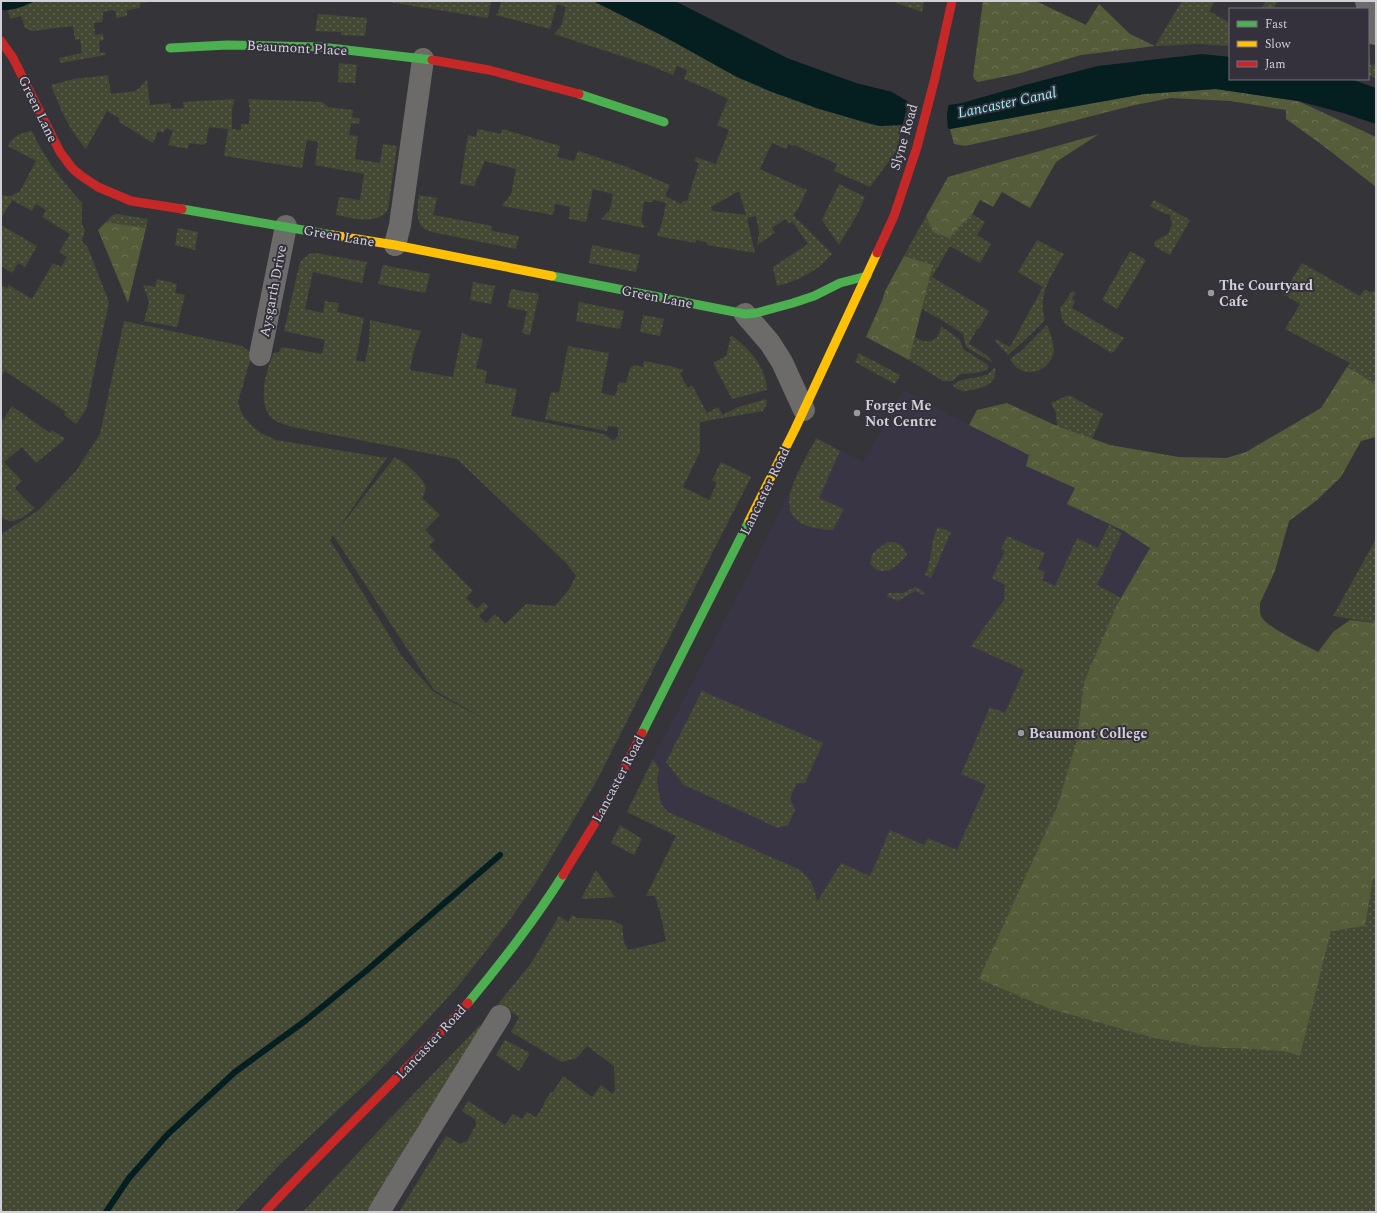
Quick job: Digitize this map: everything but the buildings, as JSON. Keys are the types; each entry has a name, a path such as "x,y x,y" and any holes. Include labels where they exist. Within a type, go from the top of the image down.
{"street":[{"name":"Slyne Road","path":"867,276 894,216 917,147 935,78 952,1"},
{"path":"1369,12 1375,34"},
{"name":"Beaumont Place","path":"170,48 227,45 321,47 423,59 490,70 575,93 664,122"},
{"name":"Green Lane","path":"4,48 39,109 50,136 63,158 80,175 100,189 132,201 396,245 745,314 756,313 793,303 814,296 840,283 867,276"},
{"path":"396,245 423,59"},
{"name":"Aysgarth Drive","path":"260,355 286,226"},
{"name":"Lancaster Road","path":"265,1212 305,1169 430,1045 469,1002 513,947 550,896 609,799 751,520 867,276"},
{"path":"745,314 770,343 782,362 804,410"},
{"path":"380,1212 500,1016"}],"shaded area":[{"name":"Beaumont College","path":"904,390 957,419 1050,465 1260,603 1261,614 1267,623 1318,653 1376,874 1050,1009 914,951 817,902 816,893 668,812 662,805 660,799 657,781 659,768 653,759 754,563 816,438 863,462"}],"green space":[{"path":"35,1 159,1 140,3 140,8 127,10 127,16 116,18 115,10 103,12 102,22 94,23 95,35 103,34 104,40 99,41 100,53 105,52 106,55 60,63 59,58 82,53 80,39 75,40 73,26 32,31 25,28 21,16 11,19 7,10 19,8"},
{"path":"382,1 491,1 488,18"},
{"path":"501,1 593,1 665,37 737,77 772,92 865,123 879,126 902,125 896,151 870,187 834,171 837,164 794,145 788,144 786,149 772,143 760,169 807,190 798,209 793,215 832,254 814,270 800,278 777,286 773,267 808,244 792,221 789,224 785,219 772,228 775,233 757,245 759,232 756,216 747,218 755,253 707,245 707,242 696,240 696,243 657,236 662,223 666,203 654,200 653,202 644,202 641,220 645,228 601,219 610,210 613,194 593,189 586,222 569,219 570,207 555,204 553,215 502,206 511,194 516,169 485,161 474,186 460,184 468,135 476,137 478,129 501,134 502,129 560,146 557,157 574,161 578,151 627,167 670,185 665,196 682,204 683,201 687,201 699,163 694,161 696,157 716,164 729,130 717,125 728,99 684,79 687,70 677,66 673,75 649,65 554,34 561,27 566,7 557,4 550,29 495,15 498,13","holes":["739,191 746,215 713,211 711,207"]},
{"path":"891,1 924,1 922,12"},
{"path":"983,1 1036,1 1086,25 1099,4 1130,34 1155,46 1081,55 1021,73 978,82 973,76"},
{"path":"1182,1 1215,1 1209,11 1229,22 1229,46 1198,44 1155,46"},
{"path":"1266,1 1278,1 1274,8 1262,8"},
{"path":"318,14 367,18 365,36 341,35 341,32 315,31"},
{"path":"1369,58 1371,65 1376,64 1376,78 1369,75"},
{"path":"339,63 357,65 355,83 338,82"},
{"path":"108,75 111,94 136,91 147,80 150,105 170,103 171,109 184,108 183,102 235,99 232,109 232,129 241,130 241,124 249,124 250,109 248,99 322,102 328,107 353,110 352,117 360,119 359,124 351,123 349,135 358,136 355,159 380,163 383,144 397,146 388,209 378,218 364,220 336,215 339,197 360,200 364,174 315,165 318,142 307,140 302,168 224,156 228,129 209,127 206,143 203,145 189,143 188,149 168,145 173,131 167,128 163,133 158,131 153,143 119,122 119,118 107,111 86,149 70,126 51,85 74,79"},
{"path":"1216,89 1298,101 1376,137 1376,187 1286,119 1286,110 1230,101 1171,98 1135,105 1037,130 965,146 954,144 950,129 1144,94"},
{"path":"32,131 42,151 54,169 82,203 82,225 85,230 82,241 88,248 109,302 86,410 76,424 64,415 66,412 5,371 1,376 1,285 7,288 9,285 32,299 53,263 61,267 67,257 59,252 70,234 42,217 46,210 36,204 32,211 12,200 1,219 1,195 11,196 20,191 36,161 8,146 12,139 18,135"},
{"path":"1099,134 1056,162 1030,208 1002,192 993,207 980,200 972,214 949,238 933,232 926,216 948,177"},
{"path":"839,184 865,197 858,213 839,245 822,220"},
{"path":"419,195 437,198 433,215 488,225 492,227 492,231 519,236 516,249 426,230 422,227 418,218 417,212"},
{"path":"1154,200 1190,220 1170,255 1154,246 1155,241 1168,234 1172,224 1170,215 1150,206"},
{"path":"116,214 148,219 146,228 106,222 111,216"},
{"path":"972,214 985,222 977,235 991,244 980,263 950,246 932,277 989,311 969,344 988,356 993,363 966,347 963,334 922,309 933,265 904,256 926,216 933,232 949,237"},
{"path":"106,222 146,228 128,303 98,230"},
{"path":"1,225 37,246 25,267 18,263 12,273 1,266"},
{"path":"178,228 198,232 195,250 175,245"},
{"path":"1037,240 1064,254 1050,278 1044,293 1043,311 1045,320 1008,355 995,341 995,339 1010,347 1043,287 1018,272"},
{"path":"592,245 640,255 636,272 589,263"},
{"path":"1130,251 1146,260 1117,309 1102,300"},
{"path":"315,253 367,262 362,283 313,272 305,309 323,313 325,301 339,303 337,312 364,318 356,360 365,362 369,342 370,320 421,331 414,350 410,370 453,377 462,333 468,336 483,339 476,368 487,371 485,383 517,389 511,416 604,434 614,441 618,435 618,427 608,426 607,431 545,419 551,392 559,393 568,346 609,353 601,393 615,396 619,382 626,383 630,368 634,365 643,367 644,361 683,370 680,374 688,388 692,385 707,413 718,407 723,415 736,408 766,399 767,402 763,411 700,422 700,452 683,487 709,500 717,483 712,480 721,462 751,477 596,782 537,881 506,925 458,986 370,1080 280,1164 235,1212 1,1212 1,534 39,510 76,471 100,434 124,321 242,346 252,354 238,402 242,414 251,425 261,433 276,440 387,458 338,529 395,457 412,469 420,477 426,487 422,498 440,515 425,530 435,540 429,546 473,591 466,598 477,609 484,602 488,607 479,616 486,623 495,614 505,624 526,604 555,606 570,588 576,576 566,563 457,459 284,425 271,417 264,403 264,385 268,367 274,353 279,352 283,347 322,354 325,340 284,331 300,262 309,254","holes":["333,535 434,690 493,724 434,692 403,658 330,540"]},
{"path":"904,256 933,265 909,360 866,337 885,291"},
{"path":"1302,263 1360,296 1365,289 1370,292 1376,291 1376,384 1347,367 1350,363 1285,329 1300,304 1283,294"},
{"path":"383,265 430,274 425,293 378,284"},
{"path":"157,279 177,284 175,293 185,295 177,327 144,321 149,302 143,285 155,287"},
{"path":"473,282 495,286 491,304 470,300"},
{"path":"511,289 539,294 530,335 522,333 527,311 507,307"},
{"path":"1072,291 1076,292 1072,299 1075,301 1072,308 1124,338 1114,352 1111,353 1065,324 1060,307"},
{"path":"579,302 624,311 620,329 576,321"},
{"path":"643,315 664,319 660,336 640,332"},
{"path":"1047,325 1054,347 1050,362 1045,367 1033,372 1020,370 1010,359 1021,351"},
{"path":"941,326 960,340 963,349 988,365 988,369 978,373 962,374 953,381 943,381 909,360 915,337 924,341 935,339 938,336"},
{"path":"731,335 750,352 760,365 766,381 767,390 732,399 713,363 726,356"},
{"path":"859,353 900,375 895,384 855,362"},
{"path":"995,367 992,381 985,386 964,391 953,386 964,379 987,374"},
{"path":"1347,367 1376,384 1376,437 1361,441 1341,477 1316,501 1289,521 1275,571 1260,603 1260,614 1266,622 1280,632 1318,652 1333,632 1350,620 1376,623 1376,874 1373,880 1365,926 1331,931 1300,1056 1287,1052 1268,1050 1203,1047 1154,1038 1050,1009 979,979 1057,807 1076,743 1084,682 1117,605 1150,548 1124,531 1067,504 1075,488 1026,466 1029,455 969,425 977,410 1007,403 1057,426 1110,445 1179,457 1226,458 1246,452 1321,408"},
{"path":"1069,395 1103,414 1092,439 1057,426 1056,413 1051,403"},
{"path":"12,406 50,433 52,430 65,439 36,463 22,447 4,462 22,481 15,488 35,508 19,519 10,521 1,517 1,419 3,420"},
{"path":"816,438 840,451 819,498 844,509 833,530 810,527 797,520 790,510 790,498 793,484"},
{"path":"1109,525 1122,533 1097,585 1121,598 1084,682 1076,743 1057,807 980,979 1050,1009 1154,1038 1203,1047 1268,1050 1287,1052 1300,1056 1331,930 1365,926 1373,880 1376,874 1376,1212 399,1212 446,1136 460,1144 467,1141 476,1125 475,1119 462,1111 468,1101 505,1125 513,1114 522,1119 527,1112 536,1117 544,1105 543,1104 563,1076 592,1097 601,1085 613,1094 615,1090 614,1066 587,1046 577,1058 562,1062 511,1032 519,1017 498,1004 532,962 559,916 568,922 572,915 577,918 612,920 622,925 624,942 628,950 666,941 655,896 646,896 676,836 627,812 653,759 659,768 657,781 660,799 662,805 668,812 798,869 806,875 811,883 817,902 841,863 870,876 890,830 924,845 928,838 957,850 986,785 961,774 990,707 1005,713 1024,670 971,646 1004,600 1005,585 992,578 1005,551 1001,549 1007,536 1045,553 1038,569 1045,572 1042,580 1055,586 1077,538 1098,548"},
{"path":"938,527 951,532 931,578 925,575 929,564 933,539"},
{"path":"1376,539 1376,623 1333,616"},
{"path":"887,542 900,544 904,548 907,555 899,564 889,570 879,571 870,563 873,553"},
{"path":"915,587 925,592 924,595 915,591 898,601 887,596 888,593 903,593"},
{"path":"702,691 823,743 805,783 797,783 790,798 795,810 788,825 778,828 684,785 666,762"},
{"path":"620,825 642,839 634,855 611,843"},
{"path":"596,870 614,896 616,897 581,899"},
{"path":"480,1025 484,1028 442,1090 368,1212 303,1212 381,1128"},
{"path":"505,1040 528,1052 529,1055 519,1071 496,1055"}],"water":[{"path":"1,1 35,1 18,8 1,10"},
{"name":"Lancaster Canal","path":"593,1 675,1 787,58 856,83 892,92 907,101 938,108 962,103 1098,66 1202,54 1229,57 1229,80 1354,80 1376,88 1376,124 1343,113 1298,101 1216,89 1144,94 950,129 937,126 879,126 819,109 772,92 737,77 665,37"}],"pier":[{"path":"909,99 938,106 949,103 947,114 948,131 937,128 902,127"}],"waterway":[{"path":"106,1212 129,1178 167,1135 235,1072 305,1021 366,971 500,855"}],"traffic: fast":[{"path":"170,48 227,45 321,47 432,60"},
{"path":"579,94 664,122"},
{"path":"182,209 332,235"},
{"path":"552,276 745,314 756,313 793,303 814,296 840,283 867,276"},
{"path":"642,733 749,521"},
{"path":"468,1003 518,940 563,875"}],"traffic: slow":[{"path":"332,235 395,245 552,276"},
{"path":"749,521 795,429 877,253"}],"traffic: jam":[{"path":"877,253 894,216 917,147 935,78 952,1"},
{"path":"1,41 13,58 60,152 72,168 98,187 131,201 182,209"},
{"path":"432,60 489,70 579,94"},
{"path":"563,875 605,807 642,733"},
{"path":"265,1212 468,1003"}],"place":[{"name":"The Courtyard Cafe","path":"1211,293"},
{"name":"Forget Me Not Centre","path":"857,413"},
{"name":"Beaumont College","path":"1021,733"}]}
